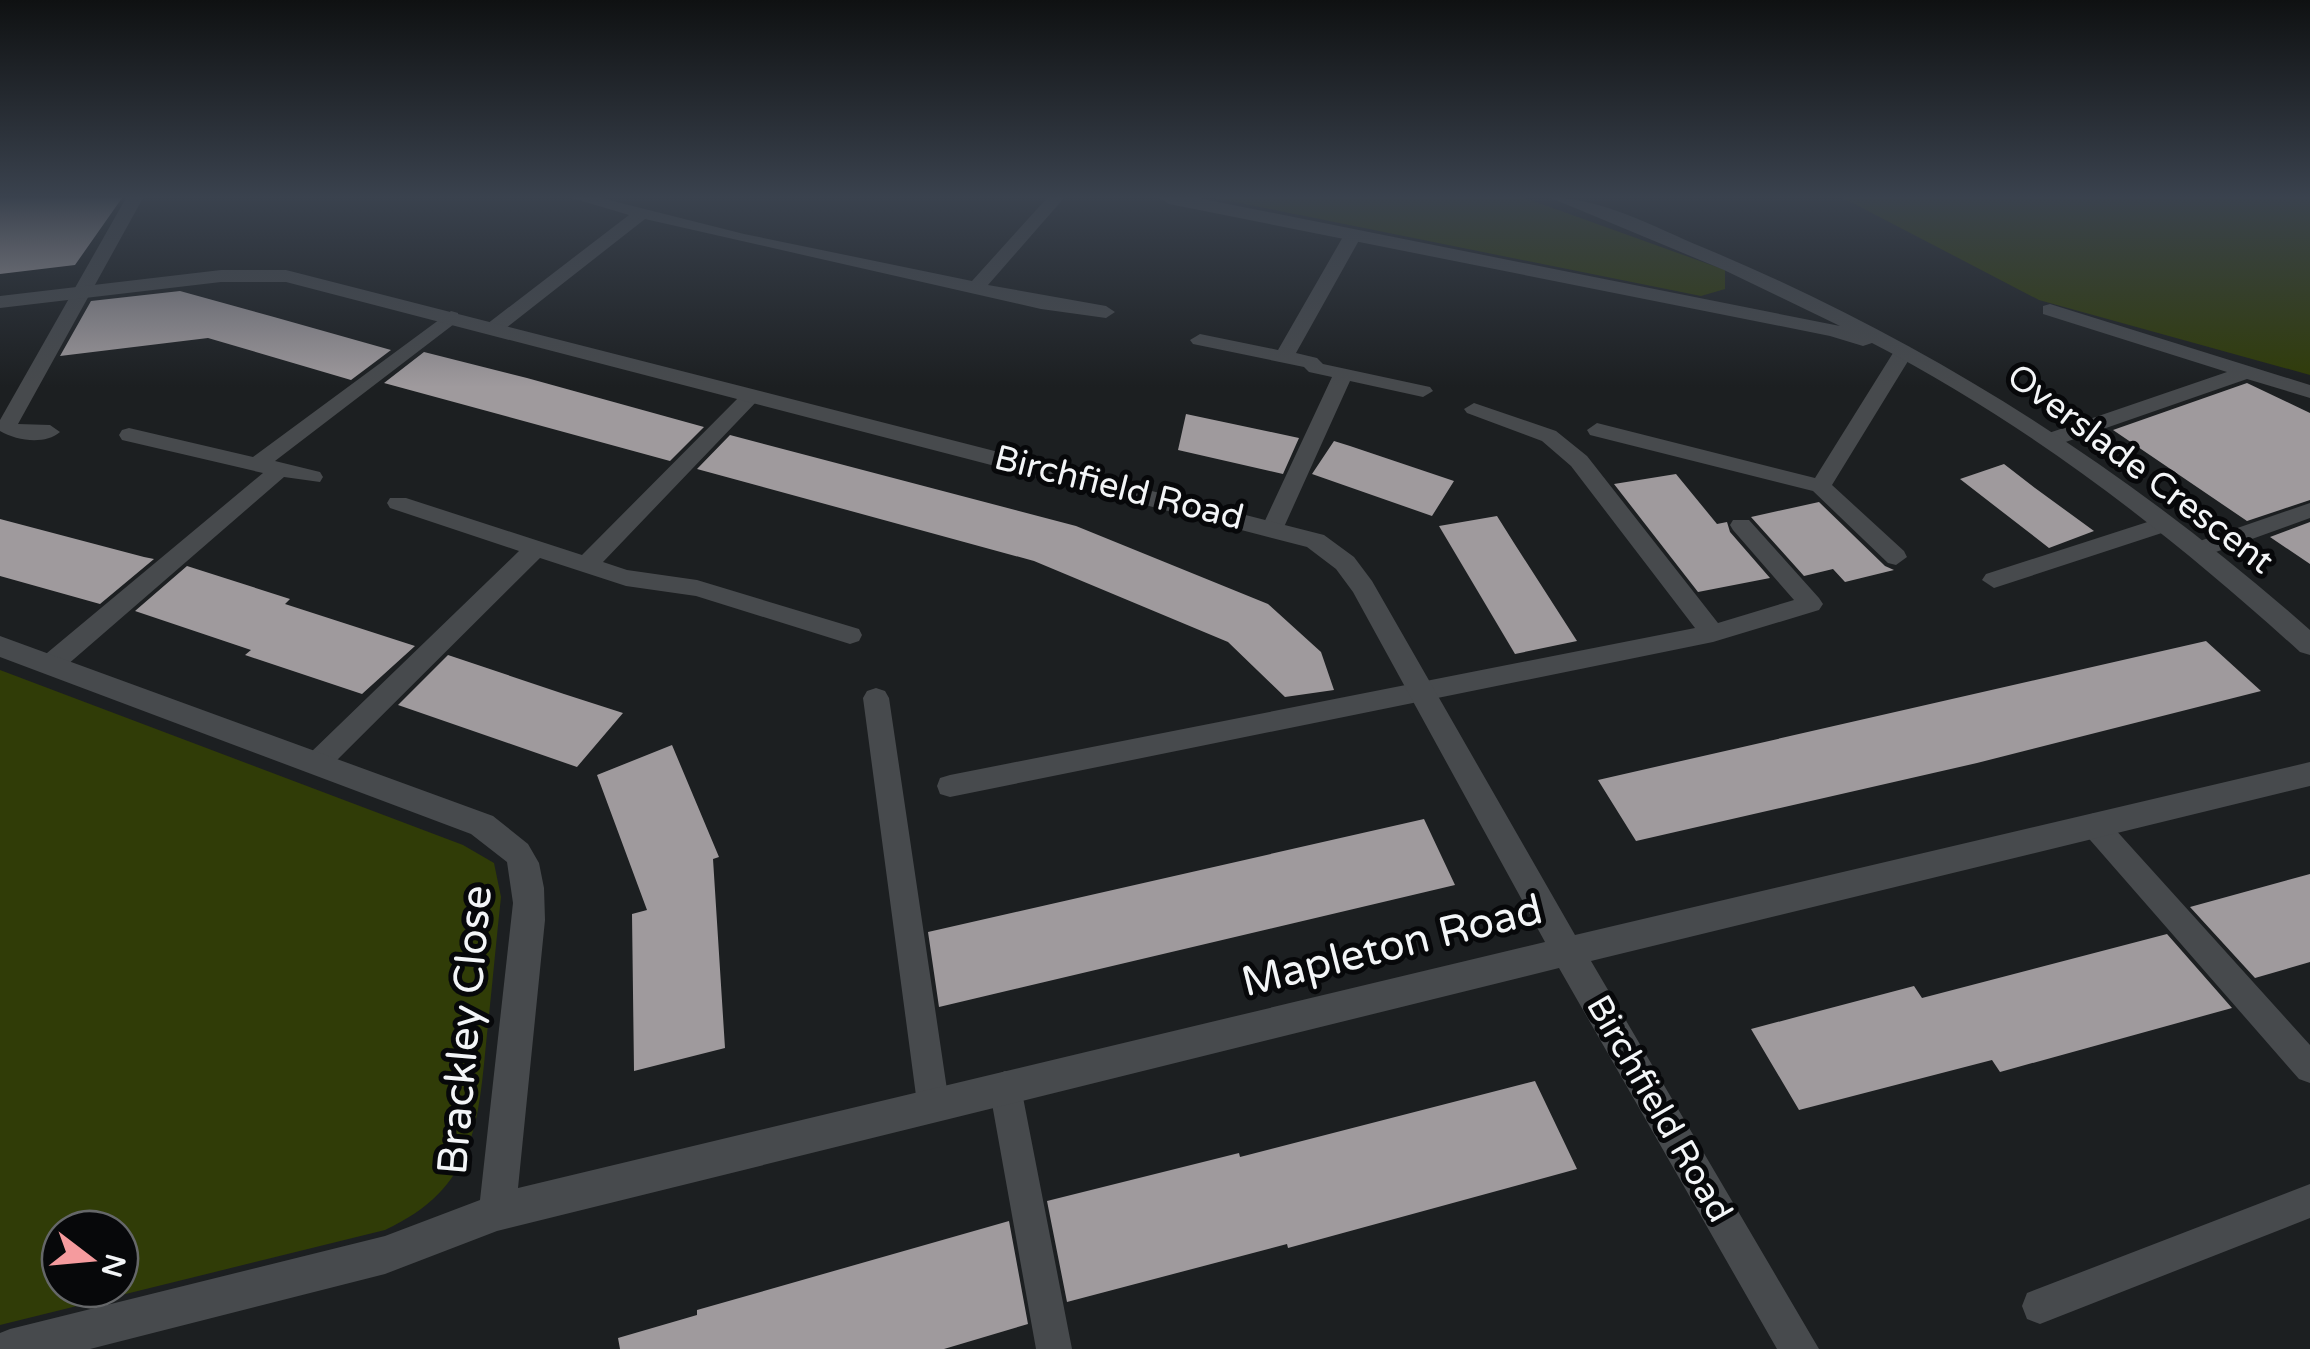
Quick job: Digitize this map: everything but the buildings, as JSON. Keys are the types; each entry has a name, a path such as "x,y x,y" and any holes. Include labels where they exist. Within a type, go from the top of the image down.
{"street":[{"name":"Overslade Crescent","path":"1482,261 1835,332 1913,356"},
{"name":"Overslade Crescent","path":"1725,261 1828,308 2050,440 2202,550 2310,645"},
{"name":"Birchfield Road","path":"0,302 252,273 286,276 1316,541 1345,563 1422,690 1566,949 1799,1349"},
{"name":"Brackley Close","path":"0,646 482,825 505,837 520,854 529,878 529,920 497,1212 384,1255 68,1341 10,1349"},
{"name":"Mapleton Road","path":"497,1212 1566,949 2310,774"}],"lane":[{"path":"50,432 18,433 7,426 98,261"},
{"path":"494,328 580,261"},
{"path":"855,261 1106,312"},
{"path":"975,288 999,261"},
{"path":"1284,358 1338,261"},
{"path":"2050,310 2310,392"},
{"path":"50,664 267,468 451,317"},
{"path":"1200,340 1424,391"},
{"path":"1820,486 1913,356"},
{"path":"2050,440 2250,371"},
{"path":"1273,527 1342,374"},
{"path":"587,564 751,396"},
{"path":"1474,409 1508,418 1549,436 1579,462 1714,633"},
{"path":"1597,430 1820,486 1896,557"},
{"path":"130,435 312,477"},
{"path":"398,503 626,578 698,588 850,635"},
{"path":"2202,550 2310,510"},
{"path":"1994,580 2166,524"},
{"path":"950,786 1714,633 1811,604 1741,525"},
{"path":"317,763 535,549"},
{"path":"876,698 933,1102"},
{"path":"2094,825 2310,1068"},
{"path":"1005,1087 1054,1349"},
{"path":"2040,1306 2310,1201"}],"green space":[{"path":"1527,261 1700,261 1725,270 1725,289 1701,296"},
{"path":"1964,261 2310,261 2310,375 2039,300"},
{"path":"0,670 463,845 494,863 501,897 475,1124 455,1173 438,1194 385,1230 140,1290 140,1209 40,1209 40,1309 65,1309 0,1325"}]}
